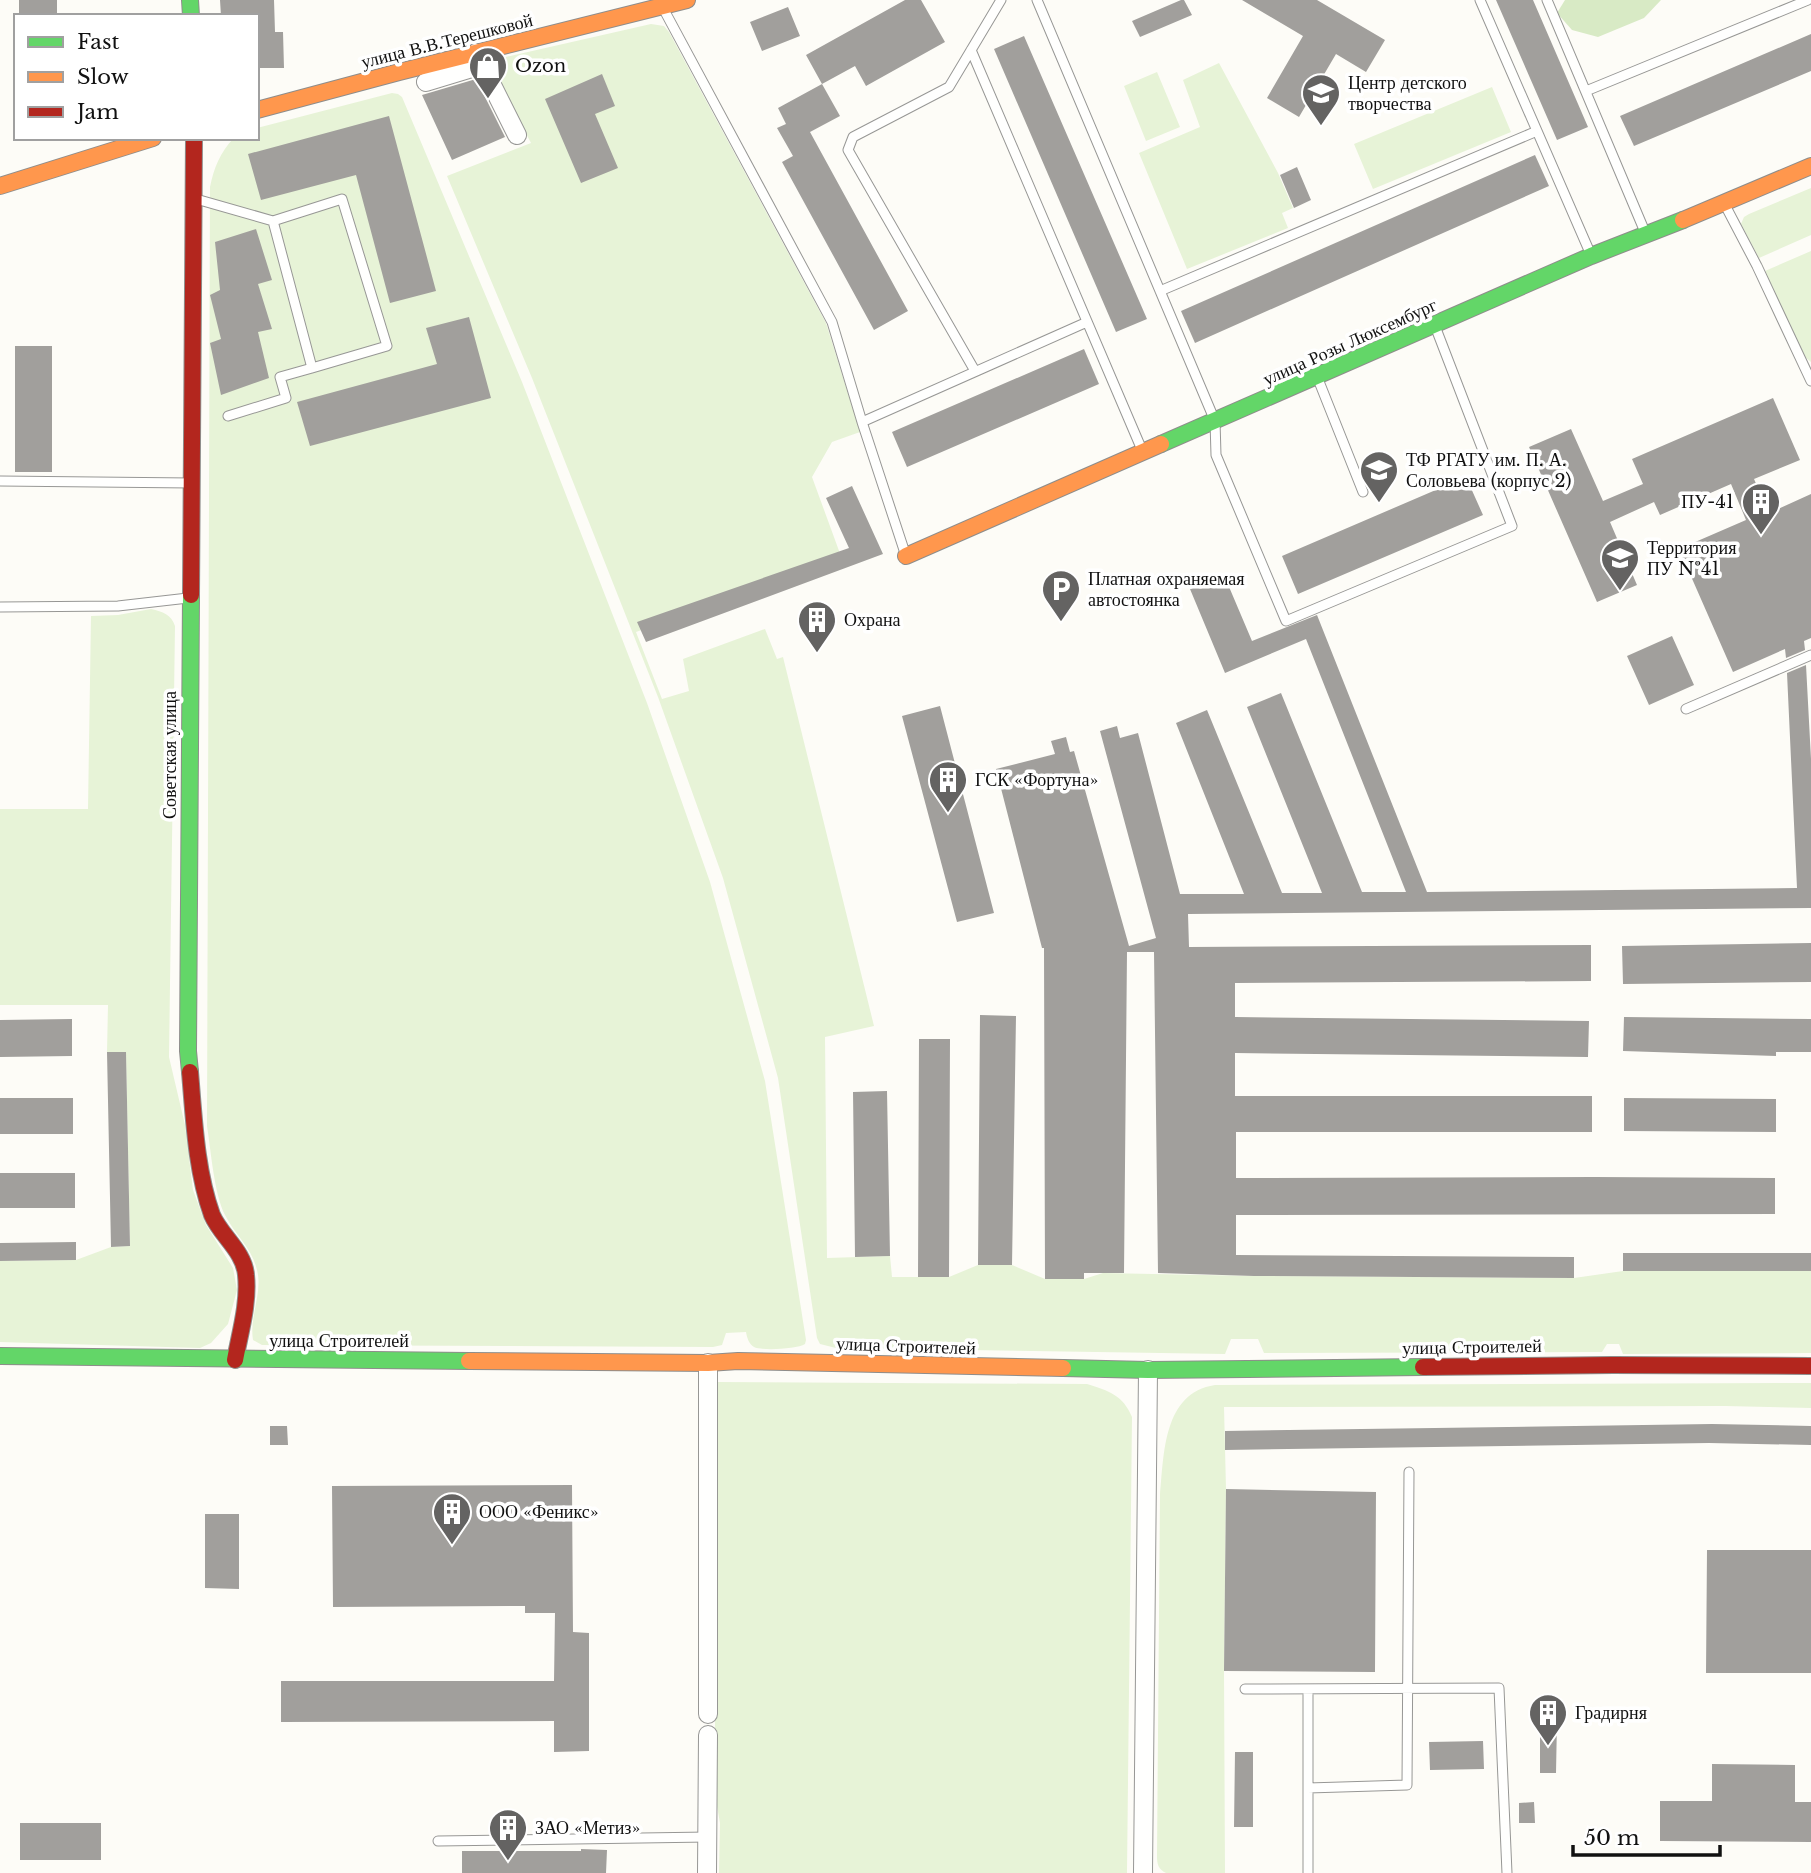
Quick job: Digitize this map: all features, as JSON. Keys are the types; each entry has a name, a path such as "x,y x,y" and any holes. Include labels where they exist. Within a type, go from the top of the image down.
{"street":[{"name":"улица В.В.Терешковой","path":"259,110 479,59 687,0"},
{"path":"426,82 479,59 517,135"},
{"path":"0,186 147,140"},
{"name":"Советская улица","path":"194,140 188,1051 195,1124 206,1193 215,1220 240,1258 246,1273 246,1290 235,1360"},
{"name":"улица Розы Люксембург","path":"906,556 1591,256 1724,204 1811,166"},
{"name":"улица Строителей","path":"0,1356 235,1360 738,1361 1148,1370 1613,1365 1811,1366"},
{"path":"708,1363 708,1714"},
{"path":"1143,1873 1148,1370"},
{"path":"707,1873 708,1735"}],"lane":[{"path":"975,371 849,150 853,137 949,87 1001,0"},
{"path":"1037,0 1215,421 1216,455 1286,621 1512,526 1435,326"},
{"path":"1480,0 1591,256"},
{"path":"1547,0 1646,234"},
{"path":"1586,91 1808,0"},
{"path":"662,6 832,322 906,556"},
{"path":"971,50 1143,451"},
{"path":"1160,291 1537,131"},
{"path":"194,198 273,221 342,199 387,346 280,377 286,398 228,416"},
{"path":"1724,204 1757,266 1811,381"},
{"path":"273,221 312,368"},
{"path":"862,422 1087,322"},
{"path":"1317,377 1363,492"},
{"path":"0,481 193,483"},
{"path":"1,611 118,606 190,597"},
{"path":"1685,709 1811,654"},
{"path":"1308,1788 1406,1785 1409,1472"},
{"path":"1245,1689 1499,1688 1507,1873"},
{"path":"1308,1689 1308,1873"},
{"path":"438,1841 708,1837"}],"green space":[{"path":"1565,0 1661,0 1644,18 1598,37 1572,30 1557,13"},
{"path":"651,24 664,26 669,32 826,323 860,432 832,442 812,477 842,559 636,632 662,699 689,691 683,659 765,629 777,659 783,657 874,1026 825,1037 827,1258 890,1256 892,1277 949,1277 978,1265 1012,1265 1045,1279 1084,1279 1103,1273 1574,1278 1623,1271 1811,1271 1811,1353 1623,1354 1619,1344 1607,1344 1602,1352 1264,1353 1258,1339 1231,1339 1225,1354 836,1348 820,1344 778,1078 723,878 658,697 532,378 447,176 531,143 488,61"},
{"path":"1219,63 1278,173 1293,208 1282,213 1288,228 1187,269 1139,153 1200,127 1183,80"},
{"path":"1157,72 1180,127 1146,141 1124,86"},
{"path":"1492,87 1511,132 1373,189 1354,144"},
{"path":"392,93 402,97 522,382 647,703 710,882 765,1081 806,1340 801,1346 779,1349 754,1347 746,1332 726,1333 722,1345 713,1347 262,1345 253,1340 257,1270 255,1262 221,1206 207,1126 210,187 218,161 232,140 259,140 259,127"},
{"path":"1811,188 1811,235 1759,258 1741,224 1744,217"},
{"path":"1811,251 1811,362 1805,357 1765,271"},
{"path":"151,609 166,614 175,626 169,1057 185,1125 193,1190 206,1225 233,1268 237,1290 228,1324 211,1343 200,1348 0,1342 0,1261 76,1260 111,1247 130,1246 126,1052 107,1052 108,1005 0,1005 0,809 88,809 91,616 118,615"},
{"path":"715,1382 1087,1384 1120,1399 1132,1417 1127,1873 719,1873 720,1823 715,1795"},
{"path":"1811,1383 1811,1408 1224,1407 1225,1873 1166,1873 1160,1868 1157,1856 1160,1495 1165,1444 1170,1428 1185,1400 1198,1390 1215,1385"}],"building":[{"path":"19,0 57,0 57,14 19,14"},
{"path":"220,0 274,0 275,32 283,32 284,68 259,68 259,14 221,14"},
{"path":"905,0 921,0 945,42 866,86 855,66 822,84 806,55"},
{"path":"1184,0 1192,15 1140,37 1132,21"},
{"path":"1242,0 1317,0 1385,40 1366,72 1336,54 1299,117 1267,98 1303,36"},
{"path":"1496,0 1533,0 1588,127 1557,140"},
{"path":"788,7 800,36 762,51 750,22"},
{"path":"1811,34 1811,71 1634,146 1620,116"},
{"path":"1024,36 1147,319 1116,332 994,49"},
{"path":"602,74 615,106 595,114 618,168 581,183 545,99"},
{"path":"476,79 505,137 452,160 422,95"},
{"path":"822,84 840,116 810,132 908,311 874,330 782,162 793,156 777,128 786,124 778,108"},
{"path":"389,116 436,291 390,303 356,175 261,200 248,154"},
{"path":"1535,155 1549,186 1195,343 1181,311"},
{"path":"1297,167 1311,200 1294,208 1280,175"},
{"path":"256,229 272,280 258,284 272,329 258,332 269,378 221,395 210,343 221,339 210,295 220,290 215,242"},
{"path":"469,317 491,398 310,446 297,402 437,364 426,328"},
{"path":"15,346 52,346 52,472 15,472"},
{"path":"1084,349 1099,384 907,467 892,432"},
{"name":"ПУ-41","path":"1773,398 1800,460 1754,479 1769,513 1811,494 1811,638 1804,641 1805,650 1786,658 1785,649 1733,672 1679,549 1746,520 1731,484 1660,515 1654,502 1610,522 1637,585 1597,602 1529,447 1571,429 1603,501 1643,484 1632,459"},
{"path":"1466,477 1483,515 1298,594 1282,556"},
{"path":"852,486 883,554 646,642 637,622 849,548 826,498"},
{"path":"1224,575 1252,641 1317,615 1427,892 1797,888 1787,673 1806,665 1811,759 1811,908 1188,914 1189,947 1591,945 1591,981 1235,983 1235,1017 1589,1021 1588,1057 1235,1053 1235,1096 1592,1096 1592,1132 1236,1132 1236,1178 1775,1178 1775,1214 1236,1215 1236,1255 1574,1257 1574,1278 1158,1273 1154,952 1127,952 1124,1273 1084,1273 1084,1279 1045,1279 1044,948 996,769 1055,754 1051,741 1066,737 1070,752 1074,751 1129,946 1156,938 1100,731 1117,726 1120,738 1138,733 1180,894 1244,894 1176,723 1207,710 1282,893 1322,893 1247,707 1281,693 1362,892 1406,892 1306,639 1225,673 1190,589"},
{"path":"1672,636 1694,685 1649,705 1627,656"},
{"name":"ГСК «Фортуна»","path":"940,706 994,913 957,922 902,716"},
{"path":"1811,943 1811,982 1623,984 1622,946"},
{"path":"980,1015 1016,1016 1012,1265 978,1265"},
{"path":"1624,1017 1811,1019 1811,1052 1776,1052 1776,1056 1623,1051"},
{"path":"72,1019 72,1056 0,1057 0,1020"},
{"path":"919,1039 950,1039 949,1277 918,1277"},
{"path":"107,1052 126,1052 130,1246 111,1247"},
{"path":"887,1091 890,1256 855,1257 853,1092"},
{"path":"0,1098 73,1098 73,1134 0,1134"},
{"path":"1624,1098 1776,1099 1776,1132 1624,1131"},
{"path":"0,1173 75,1173 75,1208 0,1208"},
{"path":"76,1242 76,1260 0,1261 0,1243"},
{"path":"1623,1253 1811,1253 1811,1271 1623,1271"},
{"path":"1712,1424 1811,1426 1811,1445 1709,1443 1225,1450 1225,1431"},
{"path":"270,1426 287,1426 288,1445 270,1445"},
{"name":"ООО «Феникс»","path":"572,1485 573,1632 589,1633 589,1751 554,1752 554,1721 281,1722 281,1681 554,1681 555,1613 525,1613 525,1606 333,1607 332,1486"},
{"path":"1226,1489 1376,1492 1375,1672 1224,1671"},
{"path":"205,1514 239,1514 239,1589 205,1588"},
{"path":"1707,1550 1811,1550 1811,1673 1706,1673"},
{"name":"Градирня","path":"1540,1721 1557,1721 1556,1773 1540,1773"},
{"path":"1483,1741 1484,1769 1430,1770 1429,1742"},
{"path":"1235,1752 1253,1752 1253,1827 1234,1827"},
{"path":"1712,1764 1795,1765 1795,1802 1811,1802 1811,1842 1660,1841 1660,1801 1712,1801"},
{"path":"1534,1802 1535,1823 1519,1823 1519,1803"},
{"path":"20,1823 101,1823 101,1860 20,1860"},
{"name":"ЗАО «Метиз»","path":"607,1850 606,1873 462,1873 462,1851"}],"traffic: fast":[{"path":"190,0 191,14"},
{"path":"1161,444 1591,256 1683,220"},
{"path":"190,1072 191,595"},
{"path":"0,1356 469,1361"},
{"path":"1063,1368 1148,1370 1423,1367"}],"traffic: slow":[{"path":"259,109 687,0"},
{"path":"0,186 147,140"},
{"path":"1683,220 1811,166"},
{"path":"906,556 1161,444"},
{"path":"469,1361 738,1361 1063,1368"}],"traffic: jam":[{"path":"191,595 194,140"},
{"path":"190,1072 202,1180 212,1215 241,1258 246,1275 245,1307 235,1360"},
{"path":"1423,1367 1811,1366"}],"place":[{"name":"Ozon","path":"488,100"},
{"name":"Центр детского творчества","path":"1321,127"},
{"name":"ТФ РГАТУ им. П. А. Соловьева (корпус 2)","path":"1379,504"},
{"name":"ПУ-41","path":"1761,536"},
{"name":"Территория ПУ №41","path":"1620,592"},
{"name":"Платная охраняемая автостоянка","path":"1061,623"},
{"name":"Охрана","path":"817,654"},
{"name":"ГСК «Фортуна»","path":"948,814"},
{"name":"ООО «Феникс»","path":"452,1546"},
{"name":"Градирня","path":"1548,1747"},
{"name":"ЗАО «Метиз»","path":"508,1862"}]}
